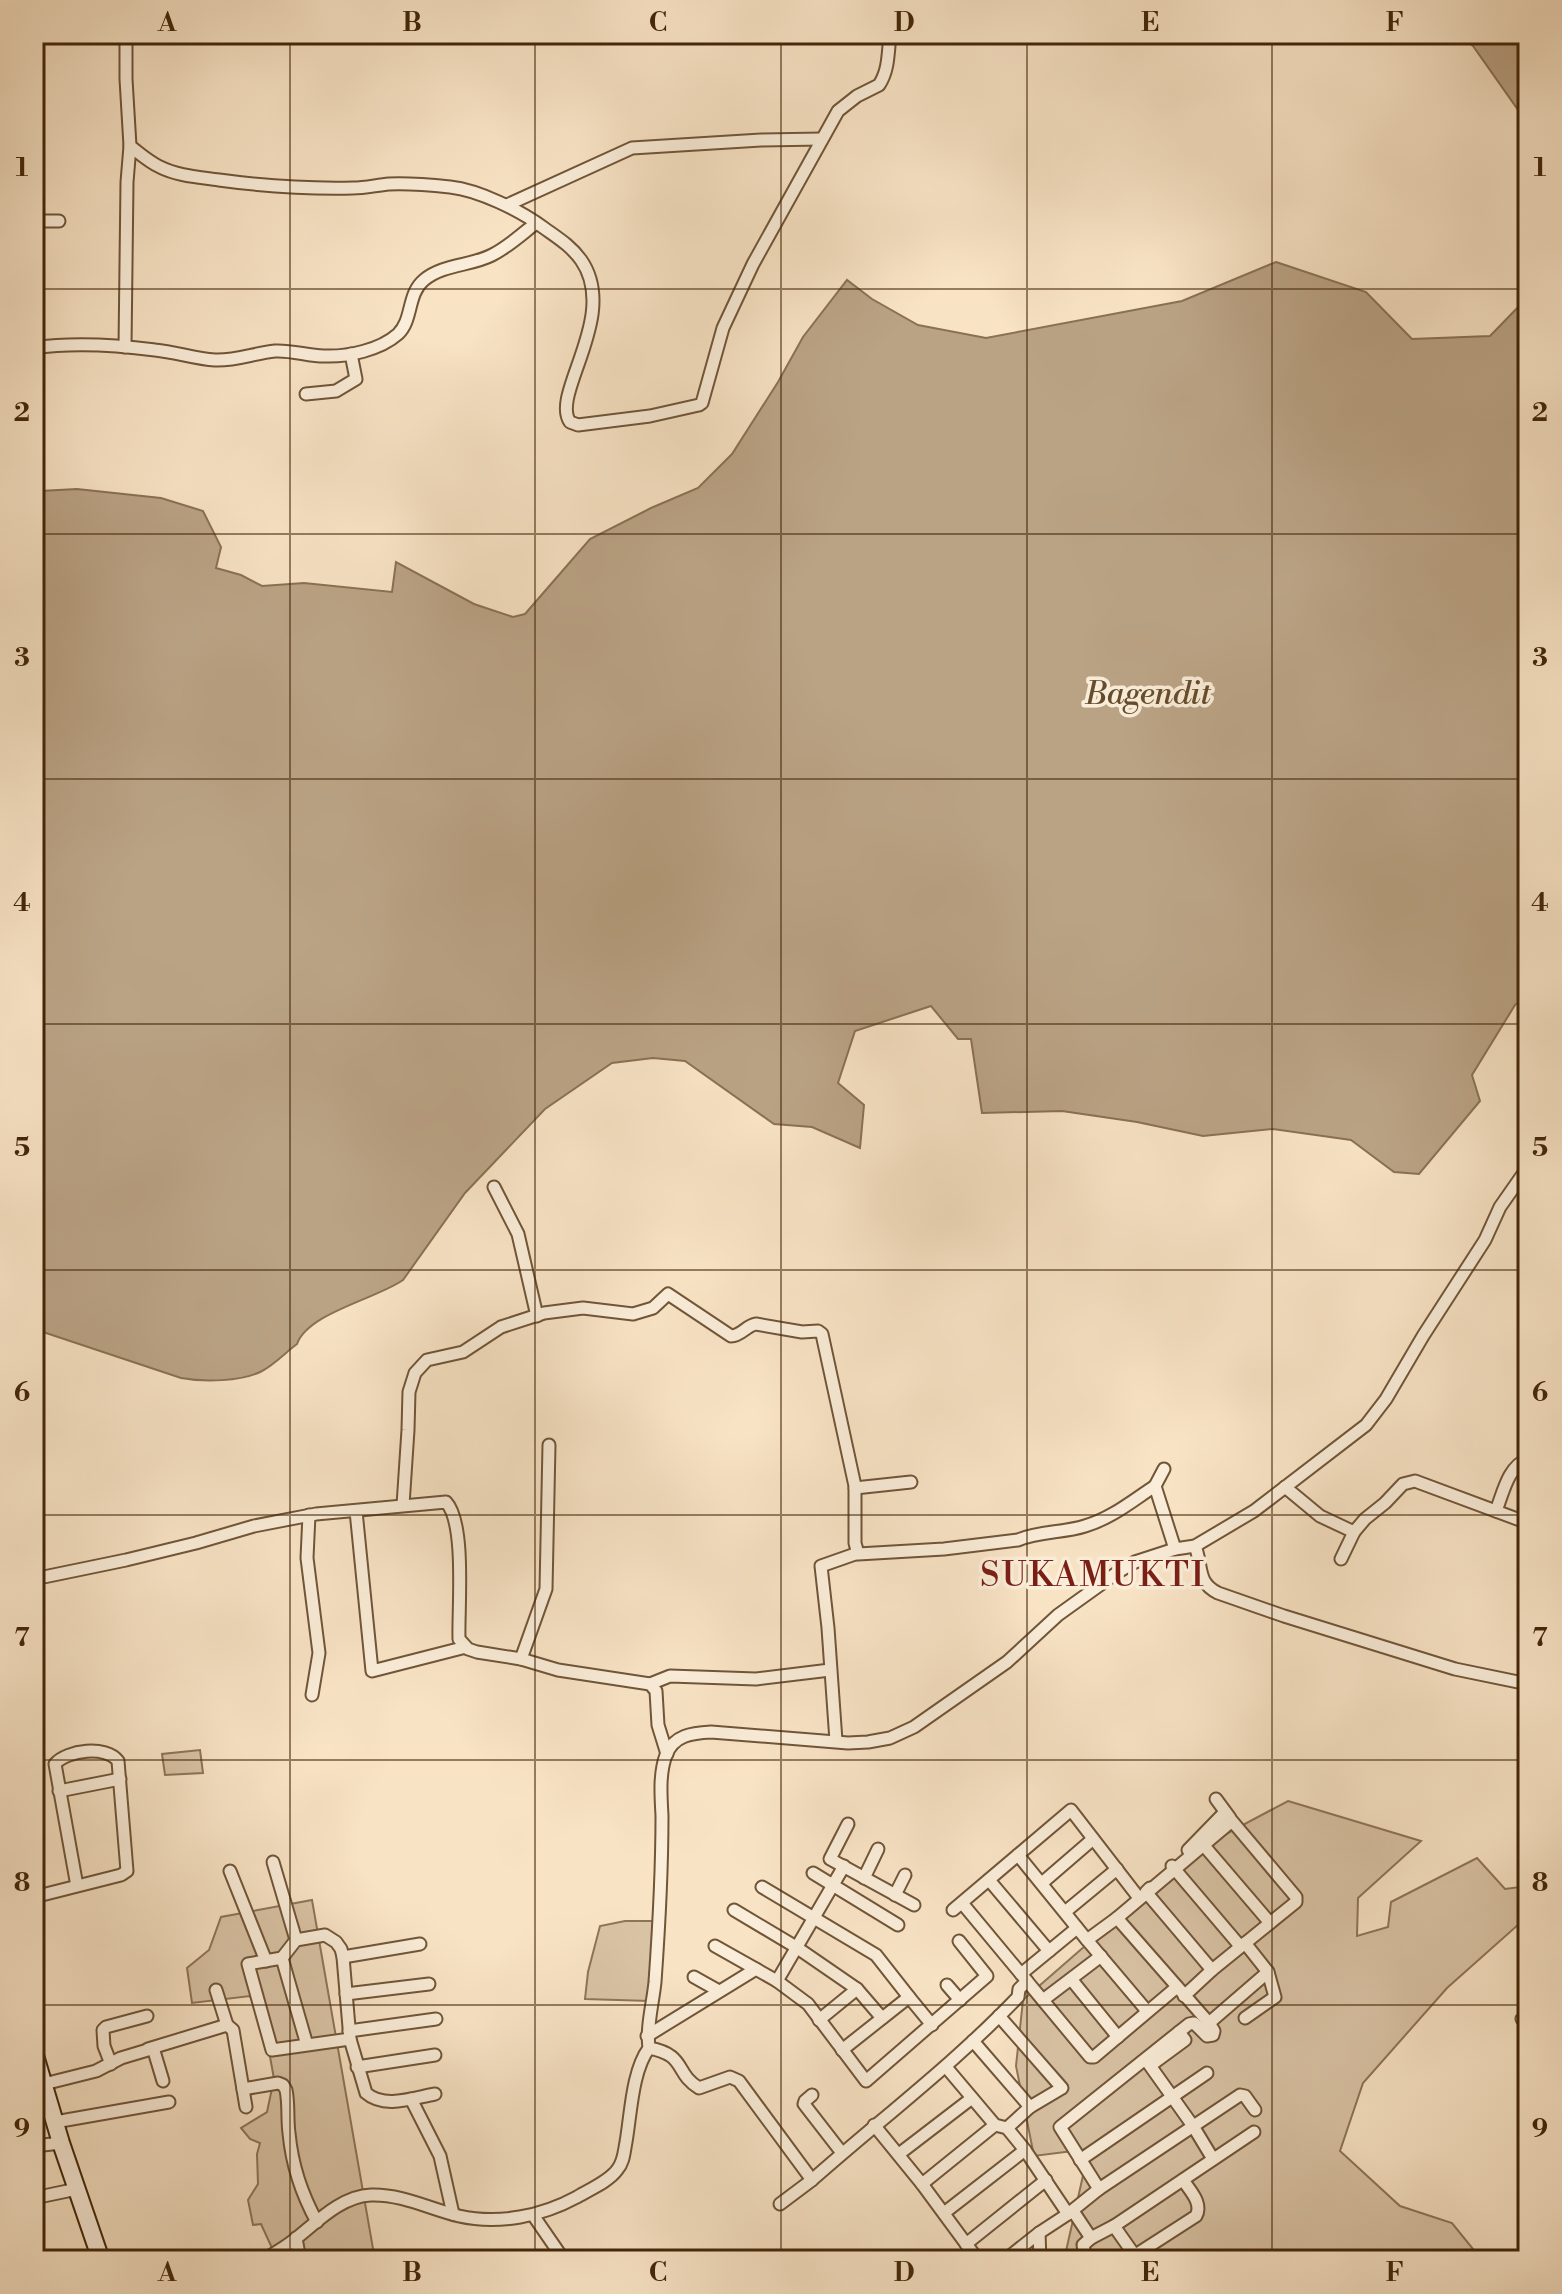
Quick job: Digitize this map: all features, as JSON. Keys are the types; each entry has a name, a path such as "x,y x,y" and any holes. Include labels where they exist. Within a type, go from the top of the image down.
{"main road":[{"path":"34,2052 101,2260"}],"street":[{"path":"125,347 130,146 126,34"},
{"path":"130,146 161,168 186,176 320,188 392,184 453,187 507,205 572,248 590,276 594,307 565,411 570,422 593,424 650,416 699,405 705,395 723,328 753,264 838,111 883,80 890,34"},
{"path":"507,205 632,148 822,139"},
{"path":"34,221 59,221"},
{"path":"34,348 125,347 218,361 281,351 324,356 351,354 395,337 403,328 415,291 425,280 443,270 490,256 536,223"},
{"path":"306,394 336,391 355,380 351,354"},
{"path":"263,2260 352,2199 370,2195 488,2219 533,2215 569,2201 616,2173 623,2162 632,2102 648,2042 653,2007 659,1919 661,1775 667,1754 676,1740 690,1733 711,1732 836,1741 868,1742 890,1738 914,1727 1007,1662 1058,1615 1118,1572 1135,1562 1195,1546 1254,1511 1366,1425 1386,1399 1485,1240 1500,1207 1528,1167"},
{"path":"494,1187 518,1234 537,1316"},
{"path":"403,1505 409,1392 415,1373 427,1360 463,1352 501,1327 537,1316 578,1308 633,1314 653,1308 668,1294 731,1336 756,1324 822,1334 855,1488 855,1543 858,1553"},
{"path":"521,1659 546,1589 549,1445"},
{"path":"1496,1511 1513,1469 1518,1462 1528,1459"},
{"path":"836,1741 821,1566 858,1553 944,1549 1018,1540 1084,1527 1117,1513 1155,1486 1164,1469"},
{"path":"1341,1559 1354,1532 1365,1519 1410,1481 1528,1523"},
{"path":"855,1488 911,1482"},
{"path":"1155,1486 1175,1549"},
{"path":"1285,1487 1320,1516 1354,1532"},
{"path":"34,1579 90,1569 254,1526 309,1515 446,1502 458,1536 459,1639 477,1652 521,1659 558,1670 650,1684 670,1676 756,1679 830,1670"},
{"path":"356,1511 372,1671 466,1647"},
{"path":"309,1515 307,1558 319,1653 312,1695"},
{"path":"1195,1546 1200,1558 1201,1578 1209,1589 1218,1593 1455,1669 1528,1684"},
{"path":"650,1684 656,1691 658,1725 667,1754"},
{"path":"34,1897 121,1875 127,1871 118,1761 105,1752 67,1755 55,1764 77,1886"},
{"path":"59,1791 120,1779"},
{"path":"1212,1970 1117,1869 1071,1810 958,1907 1027,1981 1090,2057 1094,2057 1147,2011 1212,1970 1296,1902 1296,1897 1216,1799"},
{"path":"1087,1940 1117,1918 1229,1817"},
{"path":"848,1824 830,1859 914,1905"},
{"path":"1042,1883 1093,1839"},
{"path":"1201,1842 1270,1923"},
{"path":"864,1878 878,1849"},
{"path":"1018,1855 1147,2011"},
{"path":"273,1862 296,1940"},
{"path":"777,1981 844,1866"},
{"path":"1173,1868 1268,1972 1275,1997 1245,2018"},
{"path":"1065,1912 1117,1869"},
{"path":"230,1871 266,1961"},
{"path":"813,1873 898,1925"},
{"path":"895,1895 905,1875"},
{"path":"989,1880 1049,1951"},
{"path":"762,1887 876,1955 932,2025"},
{"path":"734,1910 857,1989 882,2018"},
{"path":"1099,2189 1060,2127 1148,2062 1185,2040 1179,2032 1192,2023 1207,2036 1214,2031 1117,1918"},
{"path":"780,2204 946,2067 1018,1997 1019,1989 1049,1951 1077,1928"},
{"path":"435,2094 381,2102 366,2093 350,2035 343,1957 336,1942 325,1935 296,1940 282,1958 248,1964 272,2050 307,2045 350,2035 436,2019"},
{"path":"715,1946 777,1981 808,2004 866,2081 987,1976 959,1941"},
{"path":"343,1957 420,1944"},
{"path":"1043,2000 1101,1956"},
{"path":"282,1958 307,2045"},
{"path":"648,2042 719,1991 756,1969"},
{"path":"1209,2023 1268,1972"},
{"path":"694,1977 719,1991"},
{"path":"1071,1979 1118,2037"},
{"path":"346,1994 429,1984"},
{"path":"947,1985 960,2000"},
{"path":"819,2020 857,1989"},
{"path":"216,1990 227,2025 233,2030 246,2107"},
{"path":"842,2050 909,1997"},
{"path":"111,2064 104,2046 103,2030 147,2016"},
{"path":"922,2184 1001,2126 1062,2088 999,2016"},
{"path":"44,2084 96,2071 121,2058 227,2025"},
{"path":"973,2041 1030,2107"},
{"path":"648,2042 672,2055 699,2088 730,2077 739,2081 812,2180"},
{"path":"148,2049 154,2051 163,2081"},
{"path":"357,2067 435,2055"},
{"path":"1148,2062 1213,2159"},
{"path":"946,2067 972,2098 1025,2150 1091,2238"},
{"path":"1080,2160 1207,2073"},
{"path":"243,2089 278,2083 286,2090 296,2177 317,2222"},
{"path":"812,2095 804,2104 842,2153"},
{"path":"1005,2260 1099,2189 1240,2095 1245,2096 1255,2110"},
{"path":"899,2154 972,2098"},
{"path":"411,2099 440,2156 453,2214"},
{"path":"55,2122 169,2102"},
{"path":"874,2125 978,2260"},
{"path":"1086,2260 1083,2245 1091,2238 1114,2226 1254,2132"},
{"path":"34,2146 61,2143"},
{"path":"944,2213 1025,2150"},
{"path":"966,2244 1046,2180"},
{"path":"1114,2226 1133,2253 1137,2254 1196,2216 1199,2204 1183,2180"},
{"path":"34,2198 77,2189"},
{"path":"533,2215 564,2260"},
{"path":"1039,2233 1040,2260"},
{"path":"296,2238 300,2260"}],"shaded area":[{"path":"44,1458 43,1512 34,1514 34,1462"},
{"path":"200,1750 203,1773 165,1775 162,1754"},
{"path":"1288,1801 1421,1841 1358,1898 1357,1936 1388,1927 1391,1902 1477,1858 1505,1889 1528,1886 1528,1916 1447,1988 1363,2083 1340,2151 1400,2206 1452,2223 1482,2260 1064,2260 1089,2149 1034,2156 1016,2066 1023,2000 1117,1918 1175,1861"},
{"path":"312,1900 375,2260 304,2260 295,2233 272,2248 261,2224 253,2225 248,2200 258,2184 257,2154 260,2143 250,2139 241,2128 267,2112 274,2079 266,2034 250,1996 192,2003 187,1968 209,1950 221,1917"},
{"path":"625,1921 656,1921 650,2001 585,1999 588,1972 600,1926"}],"water":[{"path":"1457,34 1528,34 1528,124 1473,46"},
{"name":"Bagendit","path":"1276,262 1366,292 1412,339 1490,336 1528,297 1528,996 1515,1005 1472,1075 1480,1101 1419,1174 1394,1172 1351,1140 1273,1129 1203,1136 1062,1111 982,1113 971,1039 958,1039 931,1006 855,1031 838,1083 864,1105 860,1148 812,1127 774,1124 685,1061 653,1058 612,1063 545,1109 465,1193 403,1280 328,1315 304,1333 297,1344 254,1375 222,1380 181,1378 34,1329 34,497 40,491 77,489 161,498 203,511 221,547 216,568 241,575 262,586 304,583 392,592 396,562 474,604 513,617 525,614 590,539 698,488 732,454 803,337 847,280 872,299 918,325 986,338 1182,301"}],"district":[{"name":"SUKAMUKTI","path":"1093,1576"}]}
